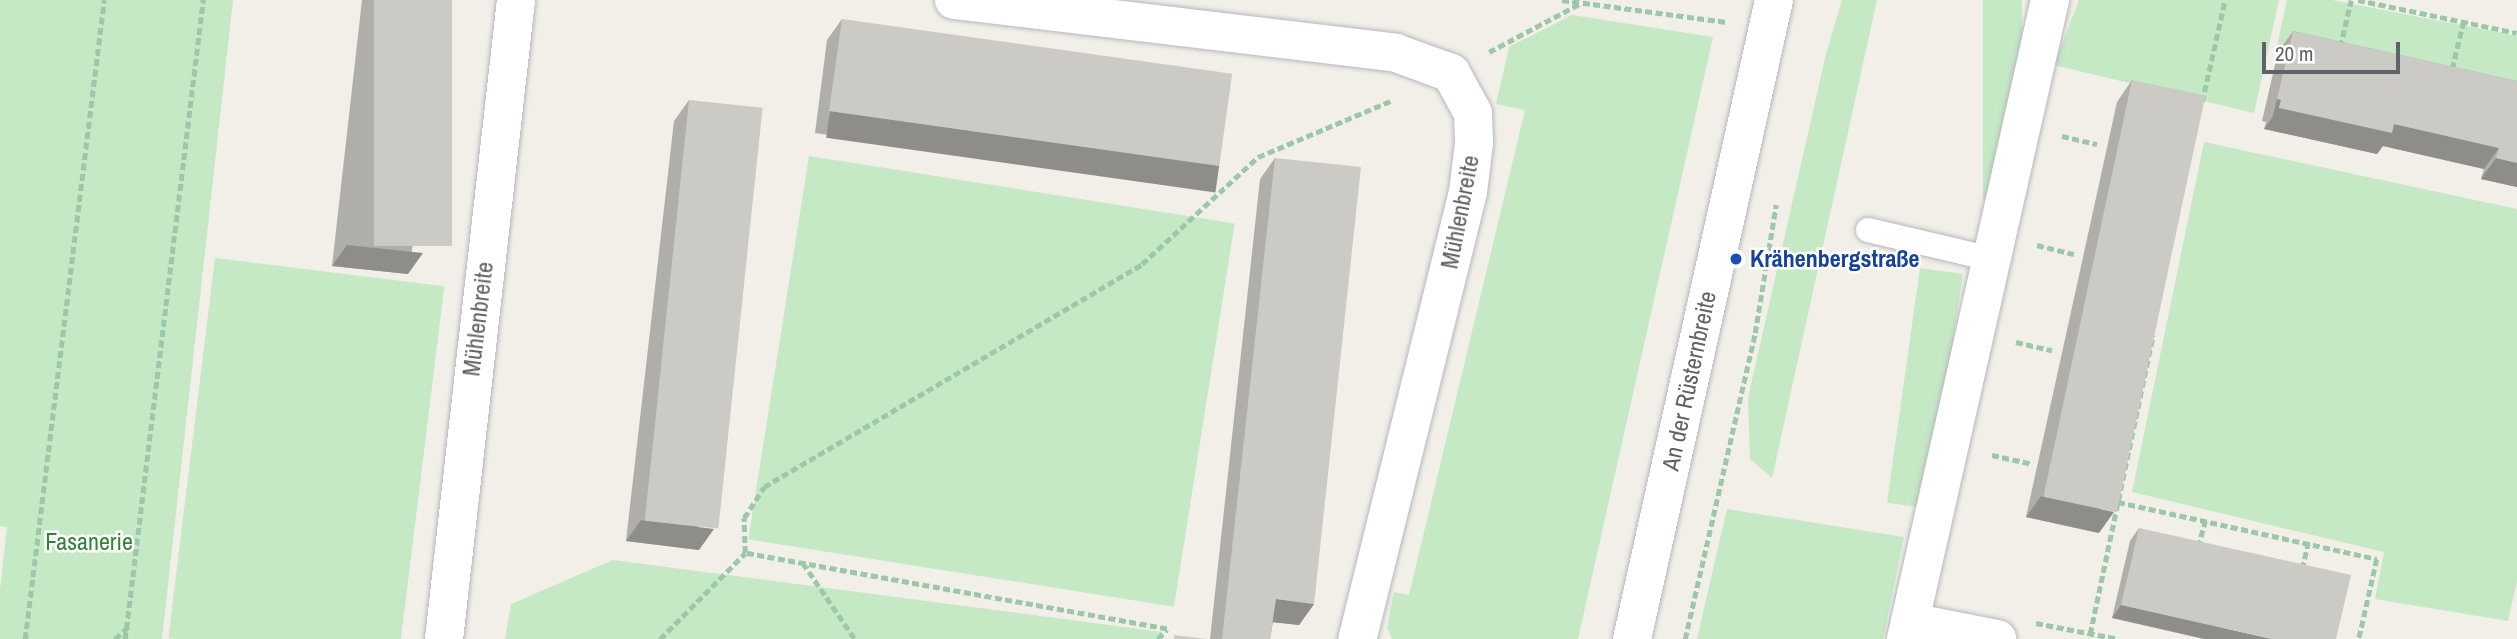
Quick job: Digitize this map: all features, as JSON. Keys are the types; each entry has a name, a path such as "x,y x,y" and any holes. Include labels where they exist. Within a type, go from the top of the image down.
{"street":[{"name":"Mühlenbreite","path":"444,639 516,0"},
{"path":"954,0 1396,53 1451,73"},
{"name":"An der Rüsternbreite","path":"1632,639 1774,0"},
{"path":"1997,639 1908,631 2050,0"},
{"name":"Mühlenbreite","path":"1357,639 1468,192 1474,143 1473,113 1451,73"}],"lane":[{"path":"1868,230 1992,259"}],"path":[{"path":"25,639 104,0"},
{"path":"125,639 129,626 203,0"},
{"path":"1562,0 1733,22"},
{"path":"2199,112 2225,0"},
{"path":"2337,57 2351,0"},
{"path":"2357,0 2517,33"},
{"path":"660,639 745,553 744,518 764,487 1142,264 1258,157 1451,73 1581,3"},
{"path":"2450,79 2463,23"},
{"path":"2051,133 2097,144"},
{"path":"1685,639 1755,334 1777,198"},
{"path":"2029,243 2074,254"},
{"path":"2090,634 2155,327"},
{"path":"2008,340 2052,350"},
{"path":"1984,454 2033,464"},
{"path":"2118,502 2377,559 2359,639"},
{"path":"2198,548 2205,522"},
{"path":"2301,570 2308,544"},
{"path":"745,553 1167,629 1158,639"},
{"path":"803,563 855,639"},
{"path":"115,639 129,626"}],"green space":[{"name":"Fasanerie","path":"0,0 233,0 162,639 0,639 0,590 7,527 0,526"},
{"path":"1842,0 1877,0 1772,478 1750,459 1748,398 1826,54"},
{"path":"1983,0 2022,0 2022,198 1983,198"},
{"path":"2079,0 2279,0 2254,113 2054,65"},
{"path":"2287,0 2332,0 2517,36 2517,95 2277,46"},
{"path":"1572,15 1713,37 1578,639 1392,639 1387,628 1394,592 1409,595 1525,110 1496,104 1509,47"},
{"path":"2204,142 2517,209 2517,581 2508,621 2375,599 2384,552 2132,492"},
{"path":"809,156 1235,223 1174,607 748,539"},
{"path":"215,258 444,286 401,639 168,638"},
{"path":"1920,268 1963,274 1930,509 1887,503"},
{"path":"1727,509 1904,537 1883,639 1697,639"},
{"path":"613,560 1162,632 1161,639 505,639 511,604"}],"building":[{"path":"374,0 452,0 452,246 374,246"},
{"path":"842,19 1232,74 1219,166 829,111"},
{"path":"2293,31 2517,81 2517,163 2496,158 2499,148 2394,124 2392,133 2279,108 2281,100 2277,99"},
{"path":"2132,80 2205,96 2117,512 2043,497"},
{"path":"689,100 763,108 718,528 645,521"},
{"path":"1275,158 1361,167 1314,604 1276,599 1270,639 1222,639"},
{"path":"2139,528 2351,575 2336,639 2272,639 2121,605"},
{"path":"1174,635 1206,639 1174,639"}],"place":[{"name":"Krähenbergstraße","path":"1736,259"}]}
